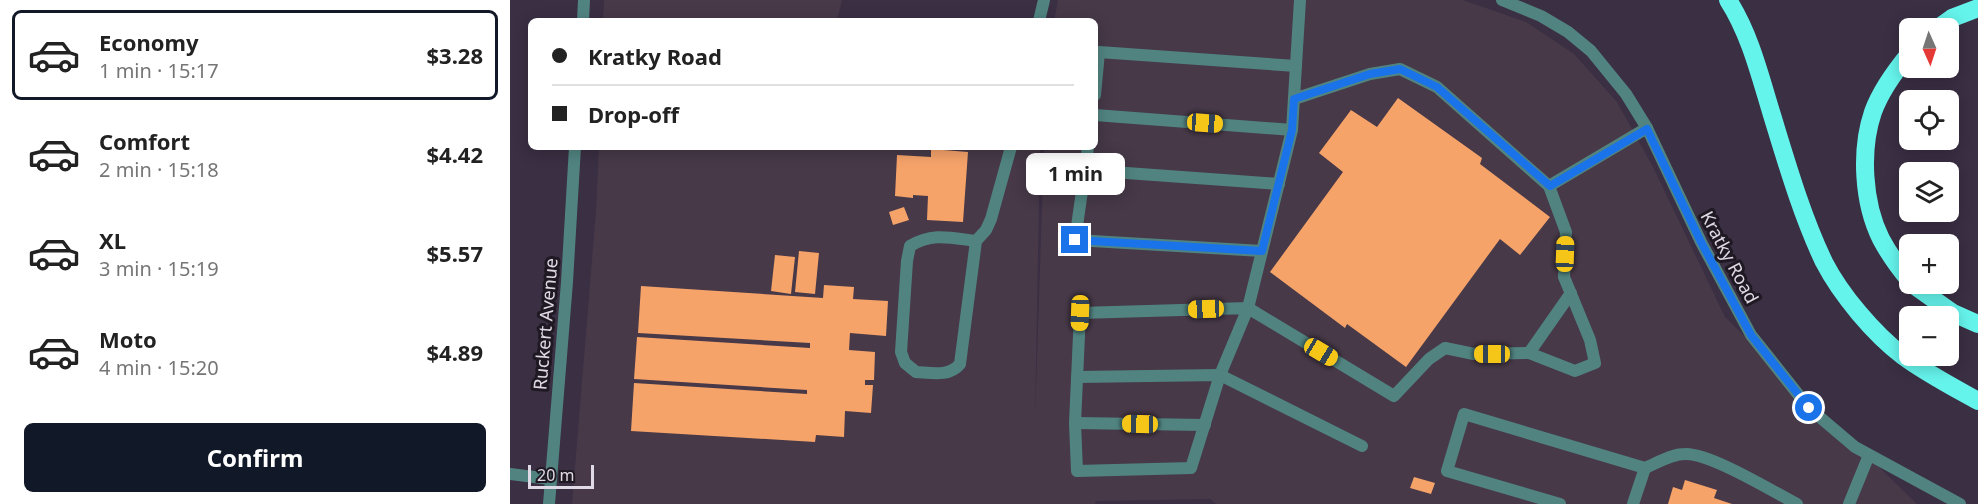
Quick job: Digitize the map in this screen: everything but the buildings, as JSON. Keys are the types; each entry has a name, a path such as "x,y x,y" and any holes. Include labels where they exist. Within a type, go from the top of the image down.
{"highway":[{"path":"1728,0 1754,58 1813,236 1840,288 1880,335 1903,356 1978,401"},
{"path":"1953,18 1978,8"},
{"path":"1899,68 1885,87 1874,111 1868,134 1866,162 1871,210 1880,237 1899,267"},
{"path":"1927,294 1953,313 1978,324"}],"street":[{"path":"583,18 584,0"},
{"path":"1040,18 1044,0"},
{"path":"1294,99 1370,74 1400,69 1437,87 1550,186 1566,232 1564,277 1590,340 1595,363 1575,371 1529,354 1474,354 1445,348 1429,359 1394,396 1248,308 1080,313 1075,423 1077,471 1191,468 1220,375 1248,308 1292,130 1300,0"},
{"name":"Kratky Road","path":"1502,0 1541,16 1568,32 1591,51 1626,94 1647,129 1701,242 1751,335 1809,408 1855,447 1960,504"},
{"path":"1098,63 1099,52 1296,66"},
{"path":"1098,115 1292,130"},
{"path":"1550,186 1647,129"},
{"name":"Ruckert Avenue","path":"549,504 567,282 575,150"},
{"path":"976,241 936,236 921,239 910,246 901,352 905,363 916,372 947,373 955,370 960,364 976,241 986,230 991,219 1010,150"},
{"path":"1088,150 1075,240 1262,251"},
{"path":"1085,170 1279,184"},
{"path":"1529,354 1571,293"},
{"path":"1077,377 1220,375 1362,446"},
{"path":"1560,504 1447,471 1464,414 1645,468 1683,453 1701,456 1797,504"},
{"path":"1075,423 1205,425"},
{"path":"1849,504 1869,454"},
{"path":"1633,504 1645,468"},
{"path":"510,474 550,479"}],"shaded area":[{"path":"604,0 842,0 838,18 603,18"},
{"path":"1058,0 1463,0 1526,22 1574,54 1617,102 1653,167 1725,317 1917,504 1216,504 1210,499 1096,501 1095,504 572,504 599,150 1040,150 1035,421 1044,150 1098,150 1098,18 1055,18"}],"route":[{"path":"1075,240 1262,251 1292,130 1294,99 1370,74 1400,69 1437,87 1550,186 1647,129 1701,242 1751,335 1809,408"}]}
